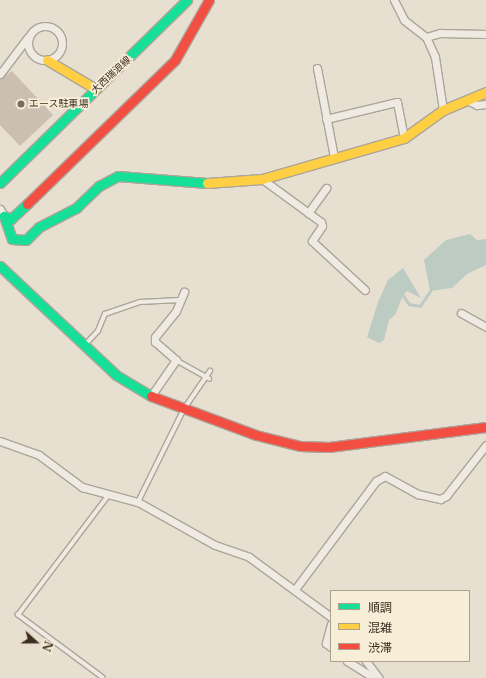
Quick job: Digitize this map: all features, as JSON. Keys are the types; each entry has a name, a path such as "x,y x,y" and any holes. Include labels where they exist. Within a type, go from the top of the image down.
{"street":[{"name":"大西瑞浪線","path":"0,183 187,0"},
{"path":"2,212 11,219 150,88 175,60 186,34 209,0"},
{"path":"394,0 404,20 426,37 435,57 443,110"},
{"path":"0,74 30,33 45,25 60,33 61,50 47,60"},
{"path":"30,33 28,44 32,54 47,60 96,89"},
{"path":"426,37 440,33 486,34"},
{"path":"317,68 334,157"},
{"path":"2,212 2,228 12,239 26,240 39,227 76,208 99,186 118,176 198,184 262,178 404,138 443,110 469,101 486,92"},
{"path":"469,101 477,105 486,104"},
{"path":"326,119 397,102 404,138"},
{"path":"262,178 308,213 322,226 312,241 365,290"},
{"path":"308,213 326,188"},
{"path":"0,266 83,347 116,375 151,396 256,436 308,447 486,427"},
{"path":"151,396 176,360 155,342 184,292"},
{"path":"461,313 486,327"},
{"path":"0,441 39,455 82,487 108,496 138,502 215,544 249,557 296,588 330,616"},
{"path":"296,588 376,481 385,476 418,494 440,499 446,496 486,445"},
{"path":"330,628 326,642 330,646"},
{"path":"349,662 374,678"},
{"path":"367,662 379,678"}],"lane":[{"path":"83,347 98,331 105,314 140,302 180,300"},
{"path":"176,360 207,378"},
{"path":"138,502 184,409 210,372"},
{"path":"103,678 18,615 108,496"}],"shaded area":[{"path":"470,234 477,240 486,239 486,265 467,274 452,288 430,291 424,260 446,240"},
{"path":"403,268 421,298 407,291 403,295 395,315 389,320 384,340 379,343 367,337 378,302 388,280"}],"building":[{"name":"エース駐車場","path":"12,71 53,115 20,146 0,125 0,79"}],"waterway":[{"path":"403,295 409,304 420,306 430,291"}],"traffic: fast":[{"path":"0,183 187,0"},
{"path":"27,204 11,219 4,216 12,239 26,240 39,227 76,208 99,186 118,176 207,183"},
{"path":"0,266 116,375 151,396"}],"traffic: slow":[{"path":"47,60 96,89"},
{"path":"207,183 262,179 404,138 443,110 486,92"}],"traffic: jam":[{"path":"27,204 175,60 209,0"},
{"path":"151,396 256,435 300,446 329,447 486,427"}],"place":[{"name":"エース駐車場","path":"21,104"}]}
